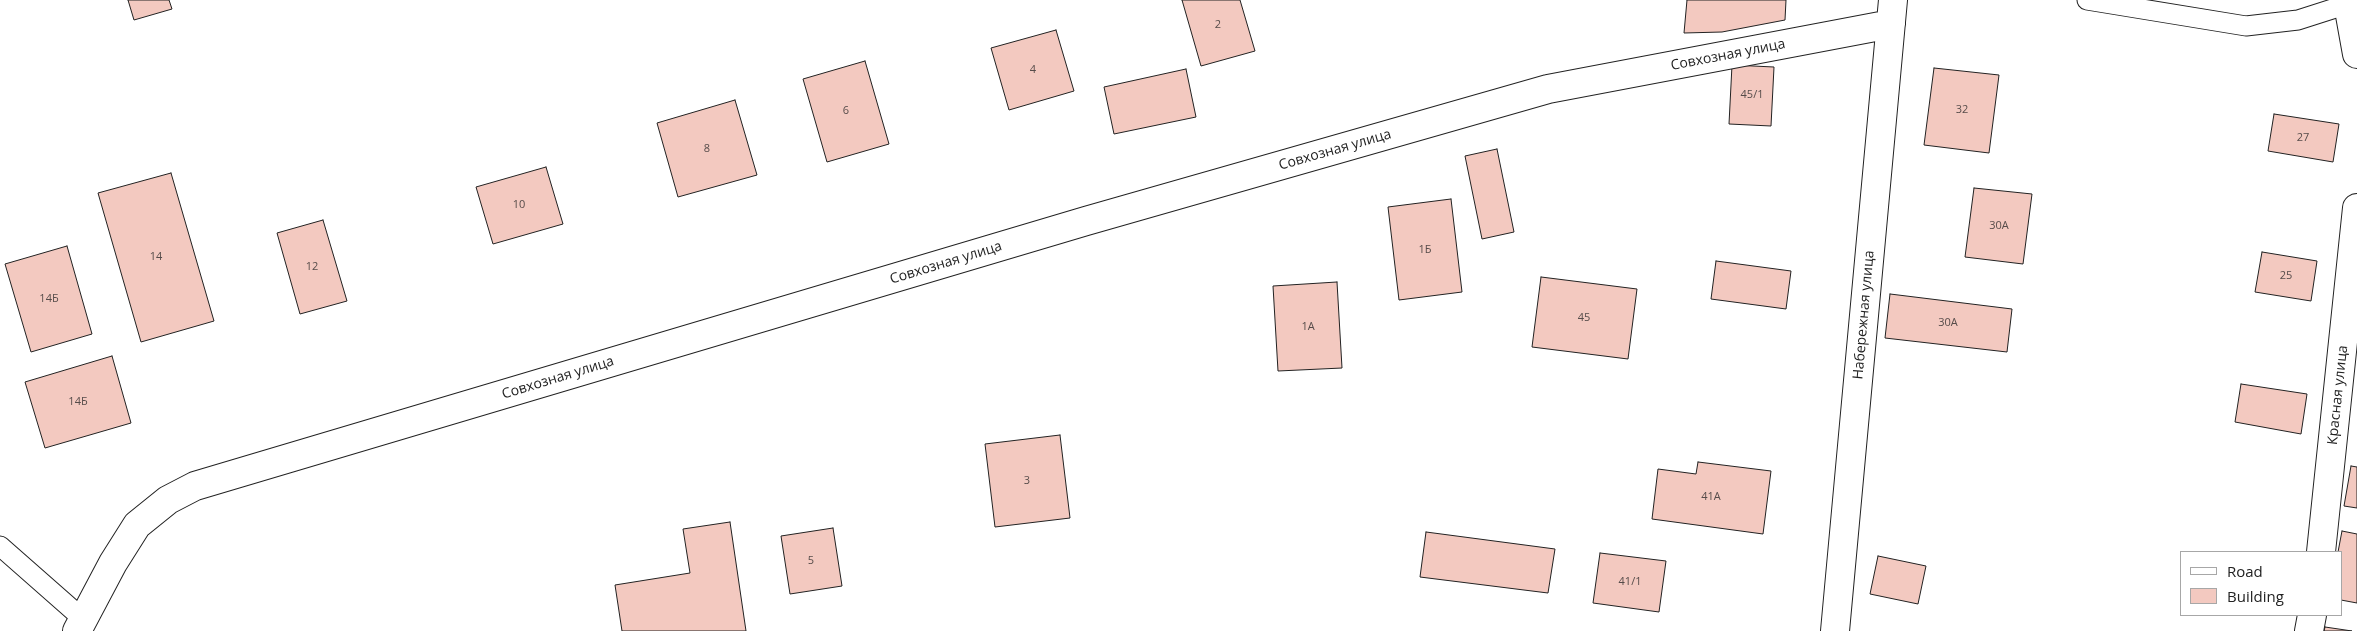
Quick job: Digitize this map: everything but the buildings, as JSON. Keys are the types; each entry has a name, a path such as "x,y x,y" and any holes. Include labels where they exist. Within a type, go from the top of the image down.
{"street":[{"path":"2352,2 2357,54"},
{"name":"Совхозная улица","path":"80,625 113,563 137,525 168,500 195,486 1086,221 1548,89 1892,12"},
{"name":"Набережная улица","path":"1835,631 1892,12"},
{"name":"Красная улица","path":"2321,551 2357,208"},
{"path":"2309,631 2312,616"}],"lane":[{"path":"2087,0 2246,26 2298,20 2352,2"},
{"path":"0,546 80,625"}]}
